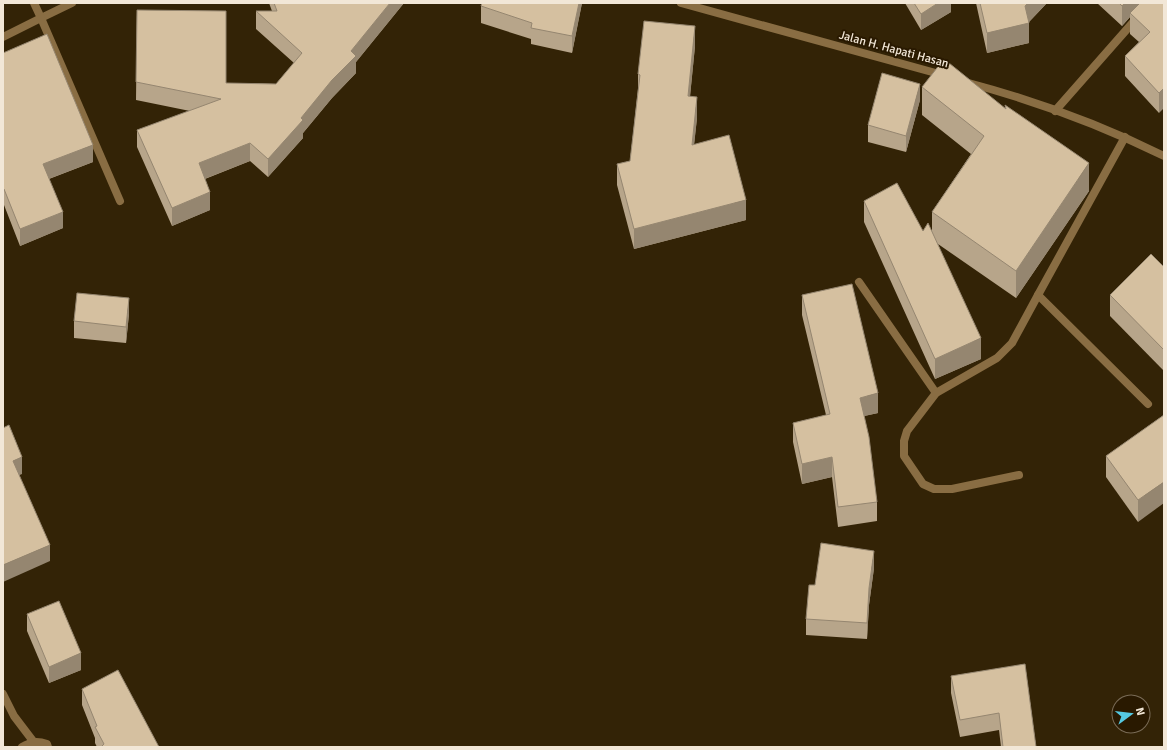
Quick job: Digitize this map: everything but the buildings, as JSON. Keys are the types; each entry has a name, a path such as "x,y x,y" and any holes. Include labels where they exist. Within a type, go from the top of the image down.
{"street":[{"path":"34,3 42,18 120,201"},
{"path":"3,37 72,3"},
{"name":"Jalan H. Hapati Hasan","path":"681,3 1006,93 1126,137 1164,156"},
{"path":"1055,111 1150,3"},
{"path":"1019,475 952,489 934,489 923,484 904,456 904,441 907,431 936,393 997,358 1012,343 1126,137"},
{"path":"859,282 936,393"},
{"path":"1038,294 1148,404"},
{"path":"3,694 14,716 33,741"},
{"path":"22,747 33,741 46,744 48,747"}]}
